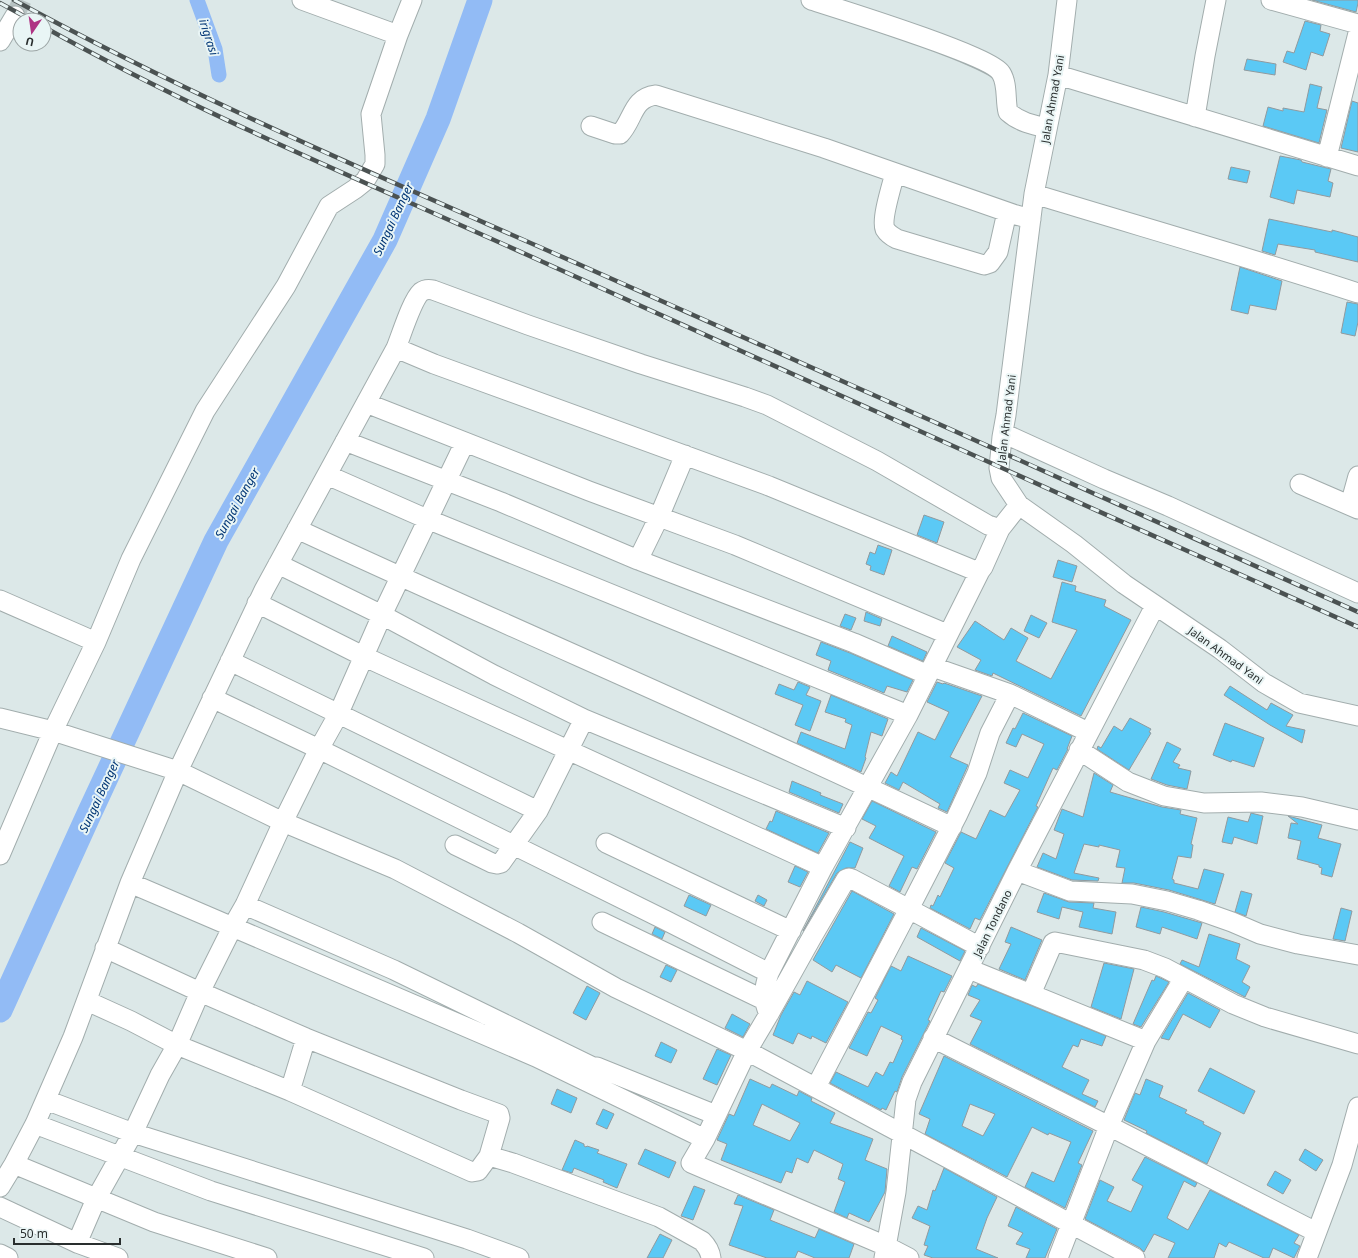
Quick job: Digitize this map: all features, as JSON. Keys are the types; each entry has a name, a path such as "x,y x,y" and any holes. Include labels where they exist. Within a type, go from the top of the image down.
{"street":[{"path":"302,0 398,35"},
{"path":"0,856 57,732 131,559 205,411 286,286 328,206 355,189 364,181 375,164 371,114 398,35 412,0"},
{"path":"811,0 919,36 986,62 997,68 1001,73 1004,81 1008,112 1015,118 1026,123 1048,128"},
{"name":"Jalan Ahmad Yani","path":"1067,0 1058,75 1034,194 1003,432 999,468 1009,517 1074,544 1124,584 1220,649 1264,683 1290,699 1299,703 1358,716"},
{"path":"1195,117 1216,0"},
{"path":"1271,0 1358,24"},
{"path":"1,38 12,21"},
{"path":"1327,157 1358,33"},
{"path":"1058,75 1358,166"},
{"path":"591,126 614,134 620,134 624,130 638,104 648,96 656,95 824,148 1031,219"},
{"path":"896,173 883,221 890,236 897,240 984,265 990,263 998,252 1008,212"},
{"path":"1034,194 1155,232 1276,266 1358,293"},
{"path":"0,1187 35,1124 88,1001 105,948 173,769 212,698 257,603 396,348 415,302 420,293 425,289 434,290 588,346 767,405 877,461 982,521 1009,517"},
{"path":"396,348 434,364 769,486 976,571 980,571"},
{"path":"366,403 589,491 742,548 948,634"},
{"path":"1003,432 1358,593"},
{"path":"345,441 573,531 638,560 854,643 930,671 1010,694 1088,732"},
{"path":"77,1243 96,1199 120,1157 160,1075 177,1045 200,992 245,905 283,822 319,749 338,715 365,657 382,615 465,442"},
{"path":"638,560 659,517 685,455"},
{"path":"327,475 427,519 908,715"},
{"path":"1300,484 1354,507 1358,476"},
{"path":"766,1007 766,980 823,867 908,715 980,571 1009,517"},
{"path":"297,529 401,578 711,715 868,787 952,828"},
{"path":"278,564 382,615 494,675 584,719 846,828"},
{"path":"0,600 96,642"},
{"path":"257,603 365,657 823,867"},
{"name":"Jalan Tondano","path":"885,1252 896,1192 906,1099 918,1068 1088,732 1155,606"},
{"path":"230,662 538,811"},
{"path":"816,1087 952,828 977,773 992,728 1010,694"},
{"path":"212,698 319,749 665,920 769,974"},
{"path":"0,718 57,732 173,769 283,822 395,869 518,933 616,988 747,1051 816,1087 1136,1258"},
{"path":"455,845 492,863 497,864 501,862 538,811 584,719"},
{"path":"1079,750 1128,782 1164,796 1204,803 1261,802 1302,807 1358,820"},
{"path":"606,843 791,931"},
{"path":"1017,871 1070,891 1132,894 1198,910 1260,934 1298,944 1358,955"},
{"path":"908,1258 885,1252 691,1163 747,1051 766,1007 812,937 846,879 852,879 980,947"},
{"path":"130,883 536,1057 588,1074 602,1069 716,1115"},
{"path":"245,905 394,970 588,1074 704,1139"},
{"path":"602,922 766,1007"},
{"path":"1031,994 1053,943 1055,942 1144,960 1165,968 1234,1004 1265,1017 1358,1044"},
{"path":"88,1001 177,1045 290,1091 472,1172 478,1171 489,1156 500,1118 499,1114 306,1038 200,992 105,948"},
{"path":"969,969 1146,1042"},
{"path":"1058,1258 1070,1223 1109,1126 1146,1042 1184,978"},
{"path":"290,1091 306,1038"},
{"path":"933,1038 1316,1232"},
{"path":"46,1100 133,1132 460,1237 519,1258"},
{"path":"1307,1258 1342,1165 1358,1107"},
{"path":"35,1124 211,1191 424,1258"},
{"path":"489,1156 513,1163 659,1217 702,1241 707,1246 711,1258"},
{"path":"14,1164 154,1222 267,1258"},
{"path":"0,1207 77,1243 118,1258"},
{"path":"0,1254 8,1258"}],"building":[{"path":"1312,0 1358,0 1358,3 1356,12"},
{"path":"1305,21 1321,25 1320,31 1330,34 1323,56 1311,52 1306,70 1283,62 1287,51 1294,53"},
{"path":"1247,59 1276,64 1275,75 1244,70"},
{"path":"1310,84 1322,87 1317,108 1327,110 1319,143 1263,126 1268,107 1283,111 1283,108 1304,112"},
{"path":"1352,101 1358,103 1358,152 1341,148"},
{"path":"1280,156 1301,160 1302,162 1331,169 1328,181 1333,183 1330,197 1297,190 1294,204 1270,197"},
{"path":"1231,167 1250,171 1247,183 1228,179"},
{"path":"1269,219 1332,232 1332,230 1358,237 1358,262 1315,252 1315,250 1278,244 1275,255 1262,251"},
{"path":"1240,267 1282,281 1276,310 1250,305 1248,314 1231,310"},
{"path":"1347,302 1358,304 1358,322 1355,336 1341,333"},
{"path":"924,515 944,522 937,543 917,535"},
{"path":"878,545 892,550 884,575 870,570 871,566 866,564 870,552 875,554"},
{"path":"1058,560 1077,566 1072,582 1053,577"},
{"path":"1062,582 1076,586 1075,591 1106,600 1104,606 1131,620 1081,716 993,673 992,676 975,670 981,660 957,647 975,621 1004,640 1011,628 1028,638 1016,661 1051,679 1077,630 1052,622"},
{"path":"866,612 882,619 880,626 864,621"},
{"path":"845,614 856,618 851,630 840,626"},
{"path":"1031,615 1047,623 1039,638 1024,631"},
{"path":"892,636 927,652 923,661 888,646"},
{"path":"821,642 913,680 907,692 887,686 884,693 828,670 831,661 816,655"},
{"path":"798,682 810,687 806,695 821,701 810,731 795,725 803,705 775,694 779,684 794,690"},
{"path":"937,682 982,696 950,757 968,765 947,812 938,808 940,804 903,782 899,790 885,783 891,772 897,776 918,732 935,740 949,712 927,702"},
{"path":"1230,686 1267,710 1271,703 1293,715 1286,726 1305,730 1302,743 1270,725 1224,695"},
{"path":"831,695 888,719 882,736 871,732 866,758 861,772 797,743 801,732 845,749 852,725 845,722 846,719 825,712"},
{"path":"1023,713 1072,736 1068,749 1057,770 1053,768 1036,806 1038,807 980,920 975,918 970,929 930,908 931,905 933,906 938,895 940,897 954,868 945,863 961,832 976,839 990,810 1005,817 1020,790 1004,783 1010,770 1028,778 1044,744 1022,734 1016,747 1006,743 1013,728 1015,729"},
{"path":"1130,718 1151,729 1149,732 1151,733 1129,770 1097,749 1098,746 1101,748 1114,726 1122,731"},
{"path":"1225,723 1264,738 1254,767 1232,760 1231,762 1213,755"},
{"path":"1167,742 1181,749 1173,762 1180,765 1178,768 1191,771 1187,789 1167,785 1151,779"},
{"path":"1094,773 1113,785 1110,792 1162,807 1181,810 1180,814 1197,818 1191,844 1193,845 1191,858 1178,856 1172,879 1174,880 1174,883 1198,889 1204,869 1224,874 1215,904 1169,890 1134,883 1122,883 1125,868 1116,867 1120,850 1099,845 1099,847 1084,844 1074,873 1099,878 1098,881 1072,880 1037,867 1043,853 1056,859 1064,834 1054,830 1062,809 1083,817"},
{"path":"792,781 821,793 820,795 843,804 839,813 789,792"},
{"path":"872,801 936,832 917,869 912,867 900,892 889,886 904,856 869,838 876,826 862,819"},
{"path":"776,811 829,833 818,853 766,829 770,821 772,822"},
{"path":"1251,813 1263,816 1257,844 1234,837 1232,844 1222,842 1228,817 1248,822"},
{"path":"1288,816 1322,825 1318,838 1341,844 1332,877 1321,874 1322,868 1319,867 1319,865 1297,859 1301,841 1288,838 1291,823 1298,824"},
{"path":"850,842 863,848 855,868 846,868 837,873 803,931"},
{"path":"795,866 808,872 800,887 788,882"},
{"path":"852,891 894,914 861,978 836,965 832,972 813,960"},
{"path":"1241,891 1252,894 1246,916 1235,912"},
{"path":"1044,893 1069,902 1094,903 1093,908 1116,912 1112,934 1079,927 1083,912 1062,907 1059,919 1037,912"},
{"path":"689,895 711,905 706,916 684,906"},
{"path":"758,895 767,900 764,906 755,901"},
{"path":"1141,907 1202,923 1197,939 1162,927 1160,934 1136,927"},
{"path":"1341,908 1352,911 1345,941 1333,939"},
{"path":"655,927 665,932 662,939 652,934"},
{"path":"1011,927 1042,940 1025,980 999,969 1011,944 1005,942"},
{"path":"921,928 965,951 960,961 917,937"},
{"path":"1209,934 1240,944 1236,959 1250,966 1242,982 1250,987 1245,997 1180,964 1182,960 1199,967"},
{"path":"908,956 952,976 944,992 941,991 928,1020 930,1021 902,1077 897,1092 895,1091 886,1110 882,1108 881,1110 830,1083 836,1072 868,1087 876,1072 883,1076 890,1062 893,1063 903,1040 901,1039 902,1036 881,1026 867,1056 849,1048 868,1012 871,1013 878,1000 875,998 891,966 901,971"},
{"path":"1104,963 1134,969 1121,1019 1091,1007"},
{"path":"666,965 677,970 671,982 660,977"},
{"path":"1156,976 1169,982 1141,1027 1133,1024 1152,980 1154,981"},
{"path":"807,981 848,1002 826,1043 812,1036 811,1039 798,1033 793,1044 773,1035 781,1015 794,992 800,995"},
{"path":"978,984 1106,1036 1102,1046 1081,1039 1078,1047 1073,1045 1062,1067 1089,1080 1082,1094 1098,1101 1095,1107 970,1044 982,1021 970,1016 980,1000 968,995 972,985 976,987"},
{"path":"587,986 600,993 586,1020 573,1013"},
{"path":"1188,993 1220,1010 1210,1028 1183,1014 1169,1040 1161,1038"},
{"path":"732,1014 750,1024 743,1037 725,1028"},
{"path":"661,1042 677,1050 671,1063 655,1056"},
{"path":"717,1049 731,1055 717,1085 703,1079"},
{"path":"944,1056 1093,1131 1078,1163 1082,1165 1065,1208 1025,1187 1032,1172 1054,1182 1071,1142 1049,1133 1048,1135 1032,1127 1007,1177 925,1134 930,1119 919,1114","holes":["970,1104 995,1114 983,1136 962,1126"]},
{"path":"1210,1068 1255,1091 1244,1114 1198,1091"},
{"path":"750,1079 770,1088 772,1084 797,1096 799,1091 812,1098 811,1101 835,1113 830,1123 873,1139 865,1160 887,1169 885,1192 869,1222 849,1213 847,1218 834,1212 845,1182 838,1179 843,1164 814,1150 808,1163 797,1158 792,1173 786,1171 781,1183 721,1160 727,1144 717,1140 729,1114 734,1116","holes":["762,1104 800,1123 790,1141 753,1125"]},
{"path":"1146,1079 1163,1086 1159,1097 1187,1110 1185,1113 1204,1122 1203,1124 1221,1133 1207,1164 1124,1120 1135,1093 1140,1095"},
{"path":"557,1089 577,1098 571,1113 551,1104"},
{"path":"603,1109 614,1114 607,1129 596,1124"},
{"path":"575,1140 584,1144 586,1147 599,1150 597,1153 627,1164 617,1188 603,1182 604,1180 574,1168 572,1173 562,1170"},
{"path":"645,1149 676,1162 669,1178 638,1164"},
{"path":"1305,1149 1323,1160 1316,1171 1299,1160"},
{"path":"1145,1157 1197,1183 1195,1187 1184,1181 1167,1218 1188,1230 1210,1190 1299,1235 1294,1243 1300,1246 1294,1258 1273,1248 1269,1258 1264,1258 1229,1242 1226,1247 1219,1243 1214,1258 1168,1258 1175,1243 1154,1234 1144,1252 1140,1248 1085,1219 1100,1180 1114,1187 1107,1201 1131,1212 1143,1186 1132,1180"},
{"path":"944,1168 997,1197 987,1218 976,1249 998,1258 933,1258 924,1255 928,1246 924,1245 930,1226 912,1218 918,1206 927,1210 933,1190 935,1191"},
{"path":"1275,1171 1291,1180 1283,1194 1267,1185"},
{"path":"694,1186 705,1190 693,1220 681,1216"},
{"path":"738,1195 774,1210 770,1220 815,1238 819,1229 854,1244 849,1258 815,1258 798,1251 795,1258 767,1258 729,1245 743,1206 734,1204"},
{"path":"1016,1207 1057,1229 1045,1258 1026,1258 1030,1249 1016,1244 1023,1233 1008,1226"},
{"path":"660,1234 672,1240 663,1258 647,1258"}],"waterway":[{"name":"irigrasi","path":"197,0 215,49 219,75"},
{"name":"Sungai Banger","path":"0,1010 216,541 385,240 438,119 480,0"}],"tunnel":[{"path":"17,12 22,0"}],"railway":[{"path":"14,0 154,72 297,140 1358,612"},
{"path":"0,3 16,12"},
{"path":"52,31 166,91 291,150 1358,627"}]}
